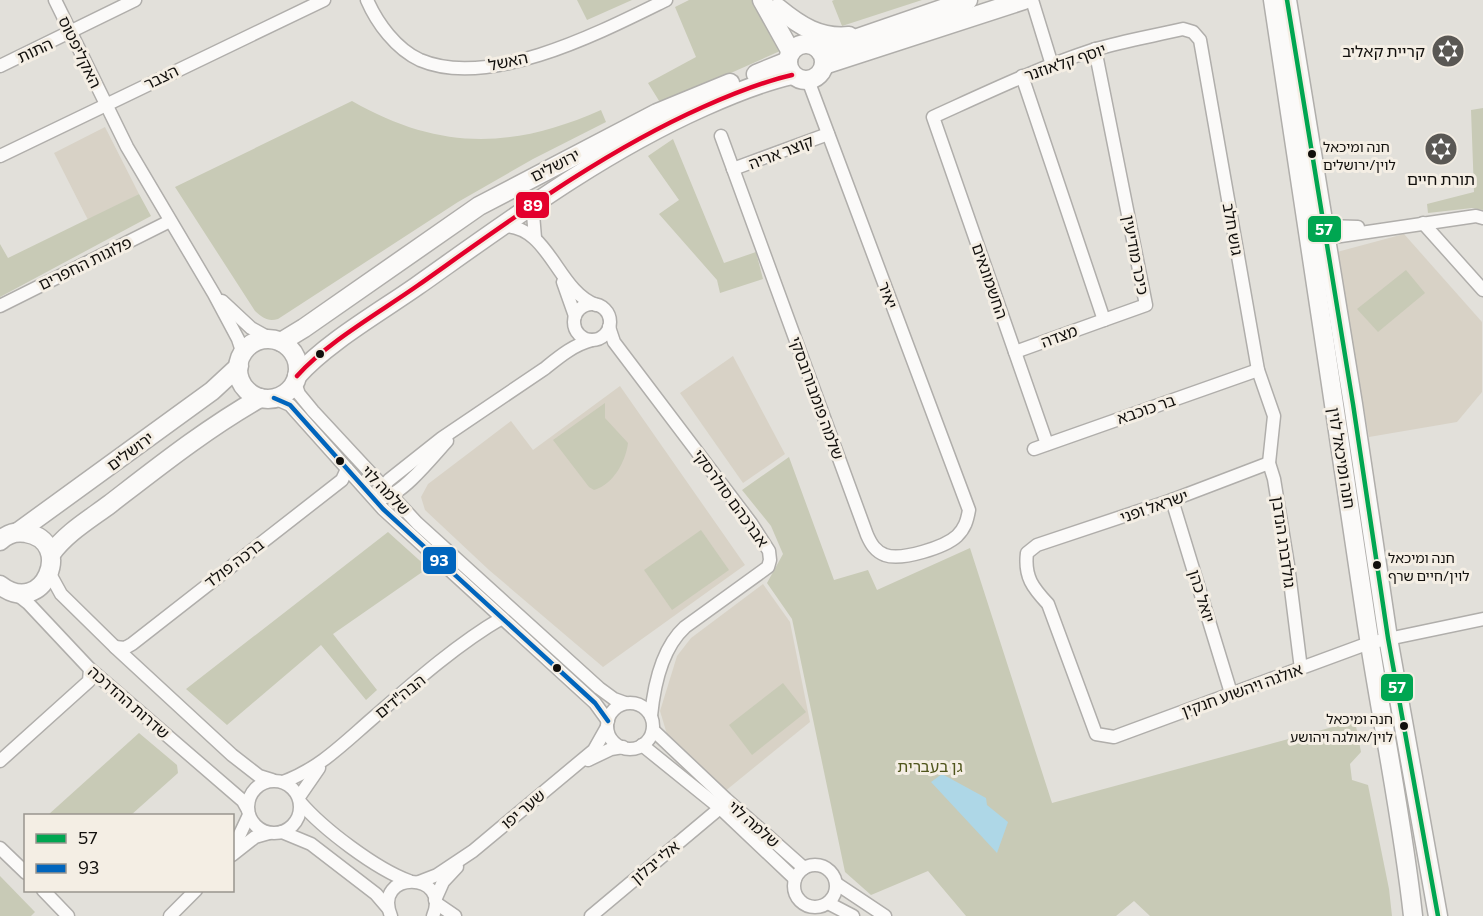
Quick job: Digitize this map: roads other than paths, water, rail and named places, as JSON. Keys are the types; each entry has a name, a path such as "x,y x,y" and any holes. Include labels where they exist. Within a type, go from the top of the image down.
{"street":[{"name":"האקליפטוס","path":"55,0 105,104"},
{"name":"התות","path":"0,66 135,0"},
{"name":"הצבר","path":"0,156 324,0"},
{"name":"האשל","path":"367,0 390,38 420,59 450,67 492,67 538,55 596,33 666,0"},
{"path":"771,3 796,62 816,77 822,58 872,33 968,0"},
{"path":"822,58 1024,0"},
{"path":"1032,0 1052,65"},
{"name":"חנה ומיכאל לוין","path":"1273,0 1320,233 1388,638 1438,916"},
{"name":"חנה ומיכאל לוין","path":"1287,0 1320,233 1370,643 1413,916"},
{"path":"771,3 813,32 838,37 872,33"},
{"name":"יוסף קלאוזנר","path":"933,117 1022,76 1095,49 1182,28 1193,32 1200,40"},
{"name":"גוש חלב","path":"1200,40 1258,369 1274,416"},
{"path":"796,62 809,44 822,58"},
{"name":"כיכר מודיעין","path":"1095,49 1146,305 1104,320"},
{"name":"יאיר","path":"796,62 828,134 969,510"},
{"name":"ירושלים","path":"296,380 326,349 594,165 663,125 732,94 770,80 796,62"},
{"name":"ירושלים","path":"276,340 304,328 452,224 507,190 657,112 699,94 796,62"},
{"path":"1022,76 1104,320"},
{"path":"105,104 127,147 214,294 237,339 241,348 239,362 241,382 252,394 267,398 286,393 296,380 298,366 291,349 251,328 214,294"},
{"name":"החשמונאים","path":"933,117 1047,444"},
{"name":"קוצר אריה","path":"733,169 828,134"},
{"name":"שלמה פומבורובסקי","path":"721,136 874,549 887,556 910,556 950,542 967,523 969,510"},
{"path":"536,238 533,214 541,200"},
{"path":"1320,233 1476,216 1483,218"},
{"name":"פלוגות החפרים","path":"0,306 170,221"},
{"path":"1423,223 1483,290"},
{"path":"374,499 382,486 436,442 577,345 603,337 609,327 609,316 602,307 589,302 558,270 536,238 519,227 502,226"},
{"path":"558,270 573,304 576,330 581,337 592,340"},
{"path":"575,316 585,306 596,305"},
{"name":"מצדה","path":"1015,352 1104,320"},
{"name":"אברכהם סולרסקי","path":"609,327 614,342 747,517 769,551 770,560 768,567 685,627 673,639 665,657 652,701 651,716"},
{"path":"558,357 576,330"},
{"path":"239,362 247,348 253,343 276,340"},
{"name":"ירושלים","path":"0,541 18,532 212,391 239,362"},
{"name":"בר כוכבא","path":"1034,449 1258,369"},
{"name":"שלמה לוי","path":"296,380 299,394 313,411 391,496 451,555 599,688 614,699 625,703"},
{"name":"ירושלים","path":"51,554 69,536 146,476 232,415 267,398"},
{"name":"שלמה לוי","path":"267,398 290,405 374,499 595,703 608,724"},
{"name":"גולדברג הנדבן","path":"1274,416 1269,463 1274,479 1288,565 1301,669"},
{"path":"374,499 391,496 417,474 464,423"},
{"name":"ישראל ופני","path":"1114,737 1096,734 1048,604 1033,588 1026,565 1027,553 1037,545 1172,500 1269,463"},
{"name":"ברכה פולד","path":"115,647 125,648 132,644 342,480 347,468"},
{"name":"יואל כהן","path":"1172,500 1231,693"},
{"path":"5,590 27,593 37,589 50,574 51,554 46,545 31,533 18,532"},
{"name":"שדרות ההדרכה","path":"50,574 62,594 115,647 232,755 259,776 278,781"},
{"name":"שדרות ההדרכה","path":"5,590 28,603 90,669 243,801 248,813"},
{"name":"הבה\"דים","path":"300,799 304,787 327,759 497,614"},
{"name":"אולגה ויהשוע חנקין","path":"1114,737 1370,643 1483,619"},
{"path":"0,761 89,681 90,669"},
{"path":"625,703 643,706 651,716 653,730 648,740 642,745 632,748 623,747 611,739 608,724 612,712 625,703"},
{"name":"שער יפו","path":"433,916 435,901 443,882 473,851 574,768 599,743 608,724"},
{"name":"שלמה לוי","path":"653,730 729,802 804,868"},
{"name":"שלמה לוי","path":"642,745 720,808 795,879"},
{"name":"שער יפו","path":"574,768 611,749 623,747"},
{"name":"הבה\"דים","path":"278,781 299,776 327,759"},
{"path":"234,845 248,813 249,798 253,791 265,782 278,781 293,788 321,822 376,865 432,891 435,901 455,916"},
{"path":"234,853 255,837 276,833 296,822 300,812 300,799"},
{"name":"אלי יבלון","path":"591,916 720,808"},
{"path":"248,813 258,828 311,844 376,894 388,912"},
{"path":"0,848 24,871"},
{"name":"שער יפו","path":"388,912 389,896 397,886 437,874 473,851"},
{"path":"837,884 833,898 828,903 816,907 803,903 795,892 795,879 804,868 818,864 831,871 837,884 885,916"},
{"path":"44,892 68,916"},
{"path":"171,916 195,892"},
{"path":"828,903 854,916"}],"water":[{"path":"942,774 986,798 987,805 1008,822 997,853 931,782"}],"place":[{"name":"קריית קאליב","path":"1448,51"},
{"name":"תורת חיים","path":"1441,149"},
{"name":"חנה ומיכאל לוין/ירושלים","path":"1312,154"},
{"name":"חנה ומיכאל לוין/חיים שרף","path":"1377,565"},
{"name":"חנה ומיכאל לוין/אולגה ויהושע","path":"1404,726"}],"park label":[{"name":"גן בעברית","path":"930,766"}]}
